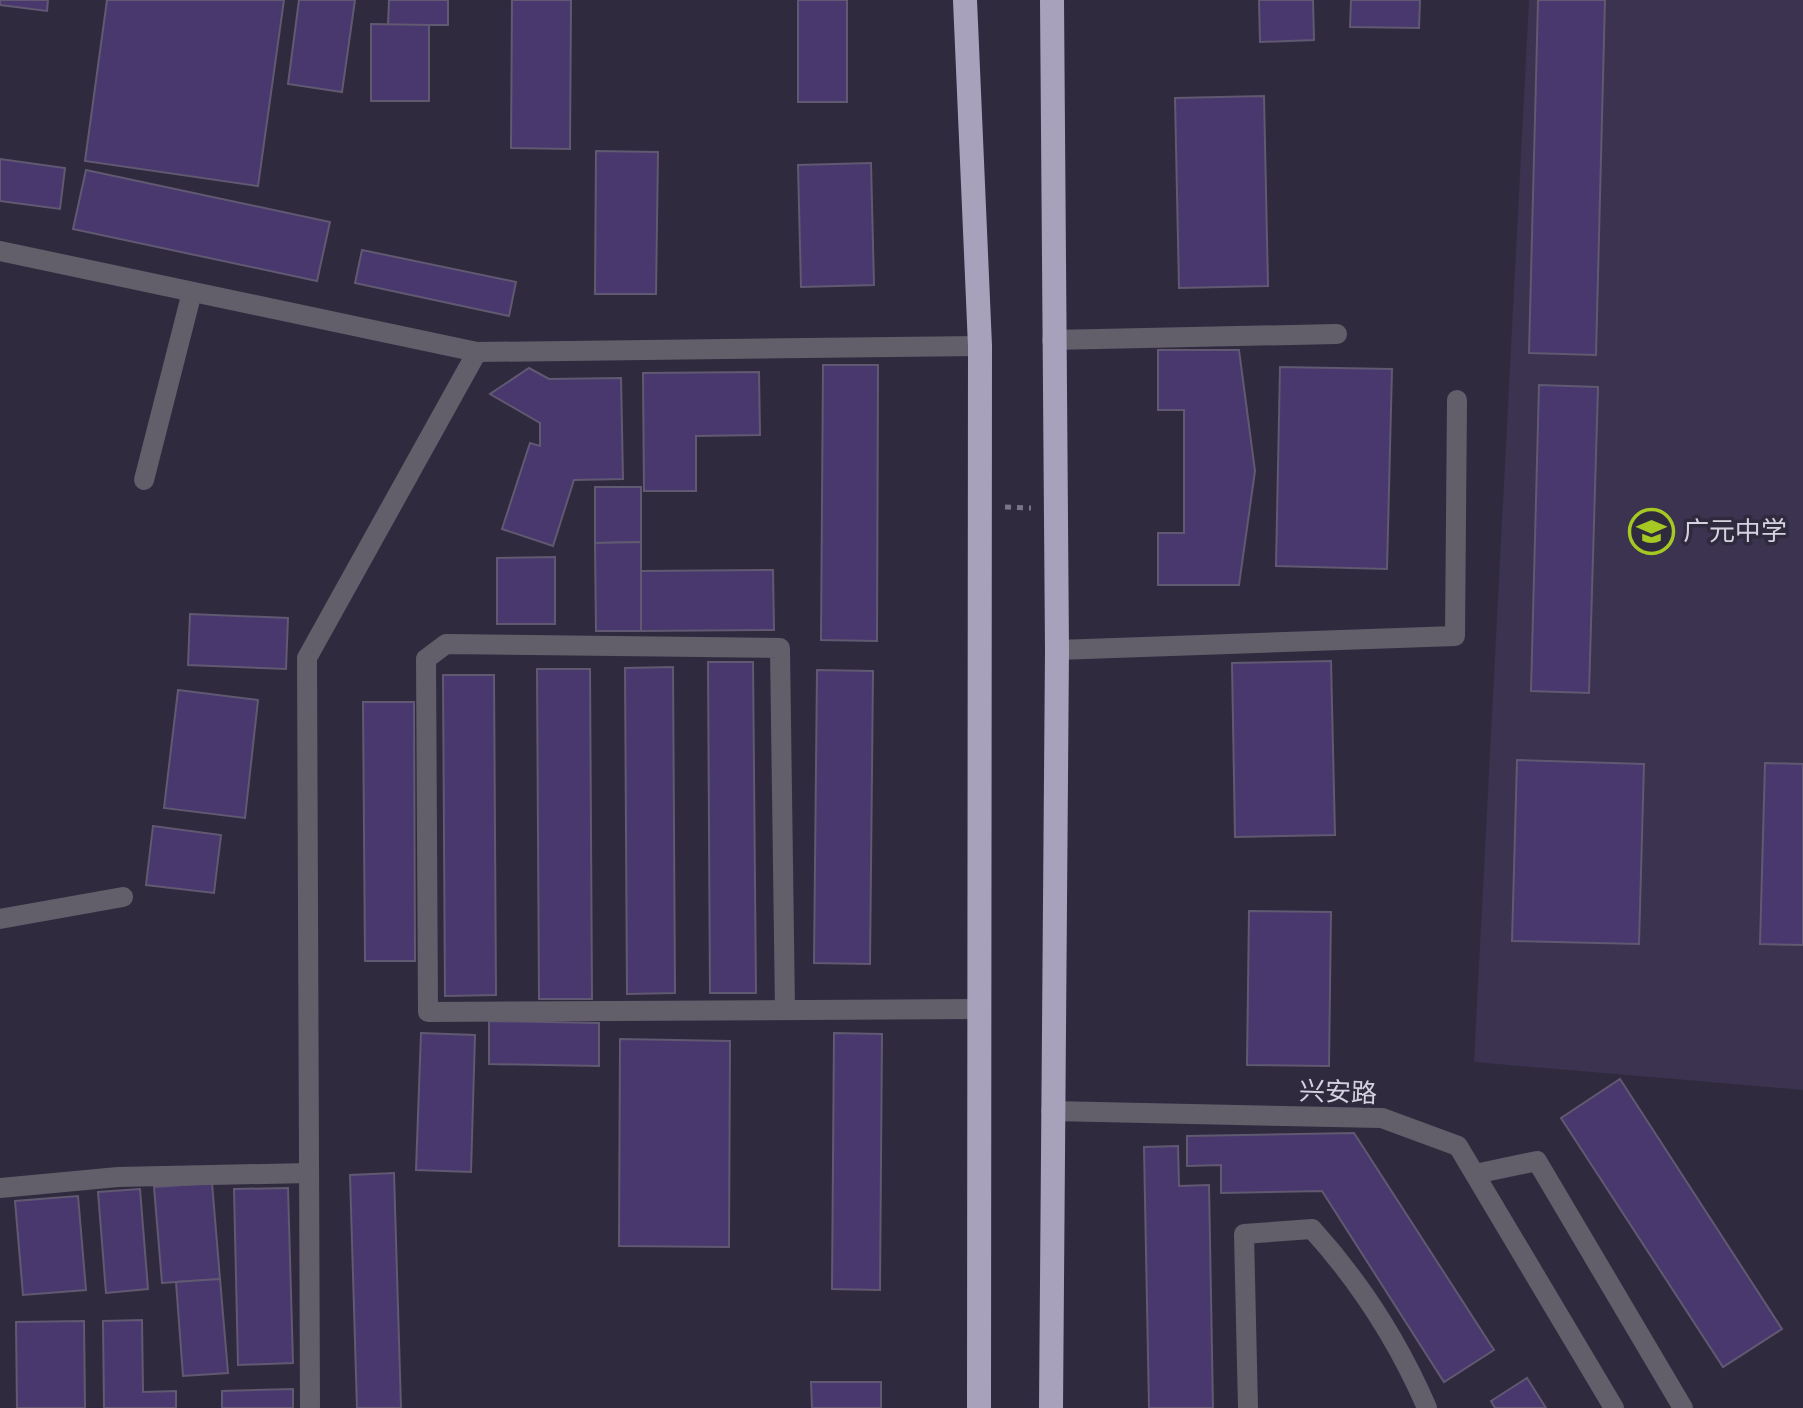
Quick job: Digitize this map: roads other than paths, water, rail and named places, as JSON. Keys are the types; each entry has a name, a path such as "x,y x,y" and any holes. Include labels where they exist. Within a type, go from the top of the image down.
{"highway":[{"path":"965,0 980,346 979,1408"},
{"path":"1051,1408 1057,650 1053,509 1052,0"}],"street":[{"path":"0,251 477,352 980,346"},
{"path":"144,480 192,292"},
{"path":"1052,340 1337,334"},
{"path":"310,1408 307,658 477,352"},
{"path":"1057,650 1455,636 1457,400"},
{"path":"785,1010 780,648 446,644 426,659 428,1012 980,1009"},
{"path":"0,919 123,897"},
{"name":"兴安路","path":"1051,1111 1382,1118 1458,1146 1614,1408"},
{"path":"1475,1174 1537,1161 1683,1408"},
{"path":"0,1188 118,1177 309,1173"},
{"path":"1248,1408 1244,1234 1312,1229 1335,1255 1407,1362 1427,1408"}],"place":[{"name":"广元中学","path":"1652,531"}]}
